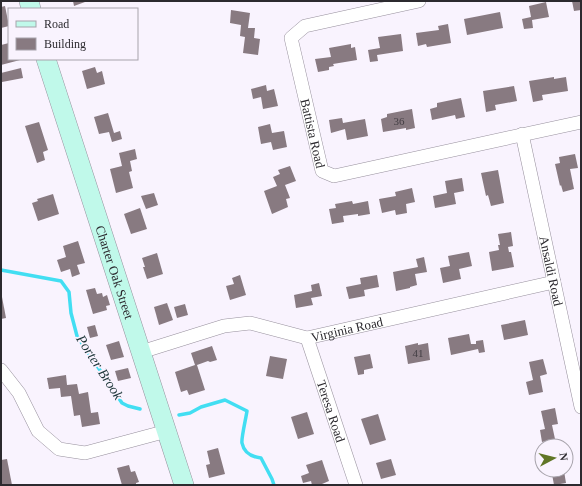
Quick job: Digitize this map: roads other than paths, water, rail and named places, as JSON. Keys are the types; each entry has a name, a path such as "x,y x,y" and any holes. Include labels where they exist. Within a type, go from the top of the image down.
{"main road":[{"name":"Charter Oak Street","path":"46,60 184,485"}],"street":[{"name":"Battista Road","path":"419,1 305,26 291,38 322,171 334,176 581,122"},
{"name":"Ansaldi Road","path":"522,134 581,406"},
{"name":"Virginia Road","path":"141,352 224,326 250,323 307,338 554,282"},
{"name":"Teresa Road","path":"307,338 356,485"},
{"path":"1,370 19,393 38,431 59,449 85,453 167,431"}],"waterway":[{"name":"Porter Brook","path":"1,270 61,281 69,292 71,313 77,336 122,403 140,409"},
{"name":"Porter Brook","path":"179,415 190,413 201,407 225,400 247,411 242,437 243,446 249,454 261,458 274,485"}]}
